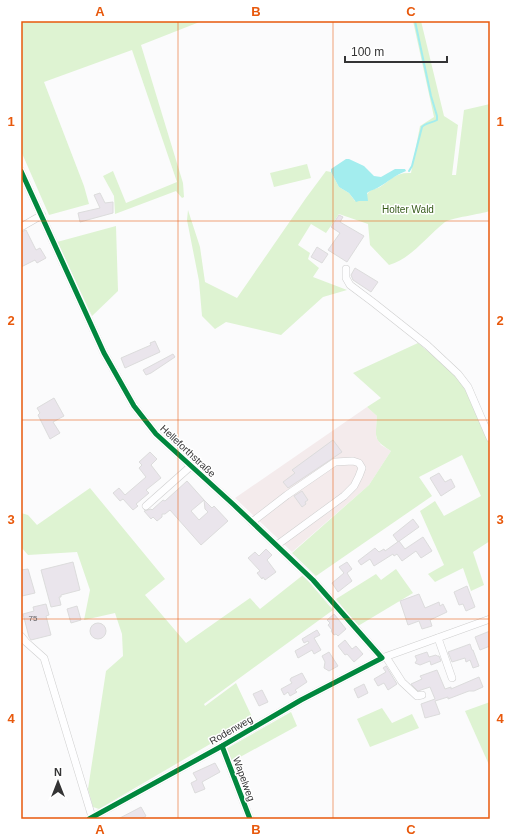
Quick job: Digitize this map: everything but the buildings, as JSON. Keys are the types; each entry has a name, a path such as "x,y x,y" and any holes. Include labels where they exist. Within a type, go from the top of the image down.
{"street":[{"name":"Helleforthstraße","path":"21,171 104,353 134,406 156,434 313,580 384,658 402,682 416,696 422,695"},
{"path":"21,227 42,215"},
{"path":"346,269 346,278 350,285 427,345 458,374 468,387 490,438"},
{"path":"252,522 287,495 335,462 353,461 359,463 362,468 354,486 344,496 277,545"},
{"path":"146,506 191,466"},
{"path":"384,658 490,619"},
{"path":"21,636 44,658 90,818"},
{"path":"438,638 452,678"},
{"name":"Rodenweg","path":"90,818 222,746 301,700 384,658"},
{"name":"Wapelweg","path":"222,746 250,819"}],"shaded area":[{"path":"367,407 377,416 376,437 381,445 391,451 369,485 292,552 235,498"}],"green space":[{"path":"21,21 202,21 141,45 183,183 184,197 182,198 176,191 115,214 114,196 103,176 113,171 126,203 177,182 132,50 44,82 84,186 89,204 49,215 21,151"},
{"name":"Holter Wald","path":"413,21 421,21 444,116 458,125 452,175 456,175 464,110 490,104 490,211 445,222 412,252 397,262 389,265 370,245 368,224 339,214 326,233 311,224 298,245 310,253 308,259 319,268 313,277 347,290 323,297 281,335 226,322 215,329 202,316 199,281 187,220 188,210 200,247 205,282 237,298 326,171 331,172 339,187 349,193 355,201 364,201 369,192 380,187 398,175 411,173 420,126 434,117"},
{"path":"307,164 311,178 274,187 270,173"},
{"path":"116,226 118,291 92,316 57,242"},
{"path":"418,343 456,375 466,388 490,443 490,541 473,552 484,585 471,591 463,568 435,582 428,574 444,565 420,511 435,501 444,516 481,496 462,455 419,477 432,496 316,576 292,553 369,485 391,451 381,444 376,437 377,416 367,407 381,398 353,373"},
{"path":"90,488 165,579 145,595 186,643 250,598 260,609 303,575 333,610 204,704 205,706 236,683 253,719 99,809 93,807 88,789 106,671 123,656 122,634 115,613 84,620 90,590 77,552 28,555 21,547 21,513 28,515 37,525"},
{"path":"396,569 413,593 358,626 336,599 376,574 381,580"},
{"path":"490,702 490,767 465,711"},
{"path":"382,708 392,723 412,714 419,728 370,747 357,719"},
{"path":"291,712 297,726 231,762 226,749"}],"water":[{"path":"346,159 364,166 374,176 381,177 395,169 405,169 406,171 398,174 367,193 368,201 356,202 349,193 339,187 331,172 331,169"}],"waterway":[{"path":"409,171 412,166 422,127 437,120 415,21"}],"cycle path":[{"path":"21,171 104,353 134,406 156,434 313,580 382,658 301,700 222,746 89,819"},
{"path":"222,746 250,819"}]}
